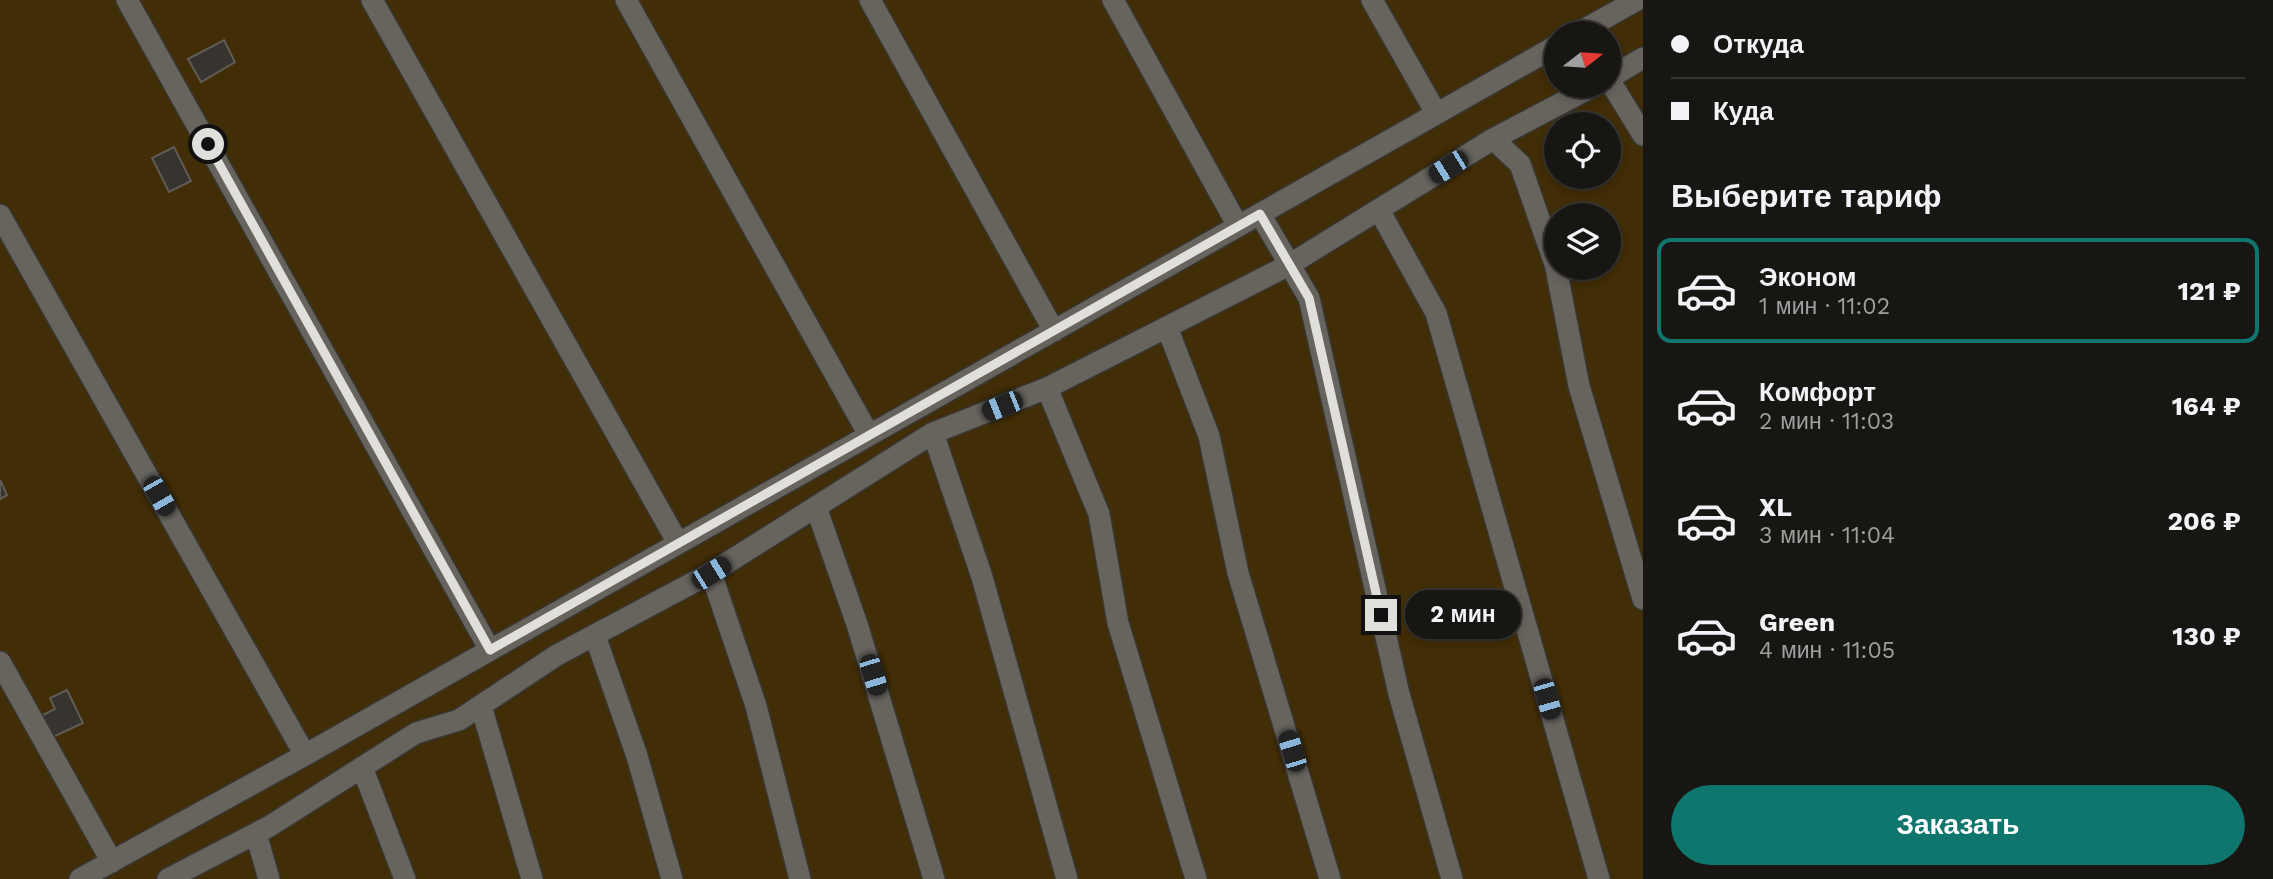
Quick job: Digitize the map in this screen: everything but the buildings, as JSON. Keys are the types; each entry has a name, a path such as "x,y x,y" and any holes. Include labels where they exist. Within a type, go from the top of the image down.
{"lane":[{"path":"127,0 490,650"},
{"path":"372,0 678,543"},
{"path":"626,0 869,435"},
{"path":"870,0 1054,331"},
{"path":"1113,0 1238,226"},
{"path":"1371,0 1436,113"},
{"path":"1597,21 1626,3"},
{"path":"80,879 305,755 1544,53"},
{"path":"1621,70 1643,58"},
{"path":"168,879 256,834 416,733 459,720 557,655 711,573 933,433 1047,388 1289,265 1493,139 1570,98"},
{"path":"1617,98 1643,135"},
{"path":"1493,139 1520,164 1544,233"},
{"path":"1379,210 1436,313 1599,879"},
{"path":"1260,214 1309,298 1399,694 1452,879"},
{"path":"0,215 305,755"},
{"path":"1559,280 1579,386 1643,599"},
{"path":"1167,327 1209,436 1238,573 1330,879"},
{"path":"1047,388 1099,514 1118,623 1196,879"},
{"path":"933,433 982,577 1067,879"},
{"path":"816,507 858,624 934,879"},
{"path":"711,573 756,706 800,879"},
{"path":"595,636 637,756 672,879"},
{"path":"0,662 112,862"},
{"path":"481,705 532,879"},
{"path":"362,767 405,879"},
{"path":"256,834 269,879"}],"shaded area":[{"path":"0,0 1643,0 1643,879 0,879"}],"route":[{"path":"208,144 490,650 1260,214 1309,298 1381,615"}]}
